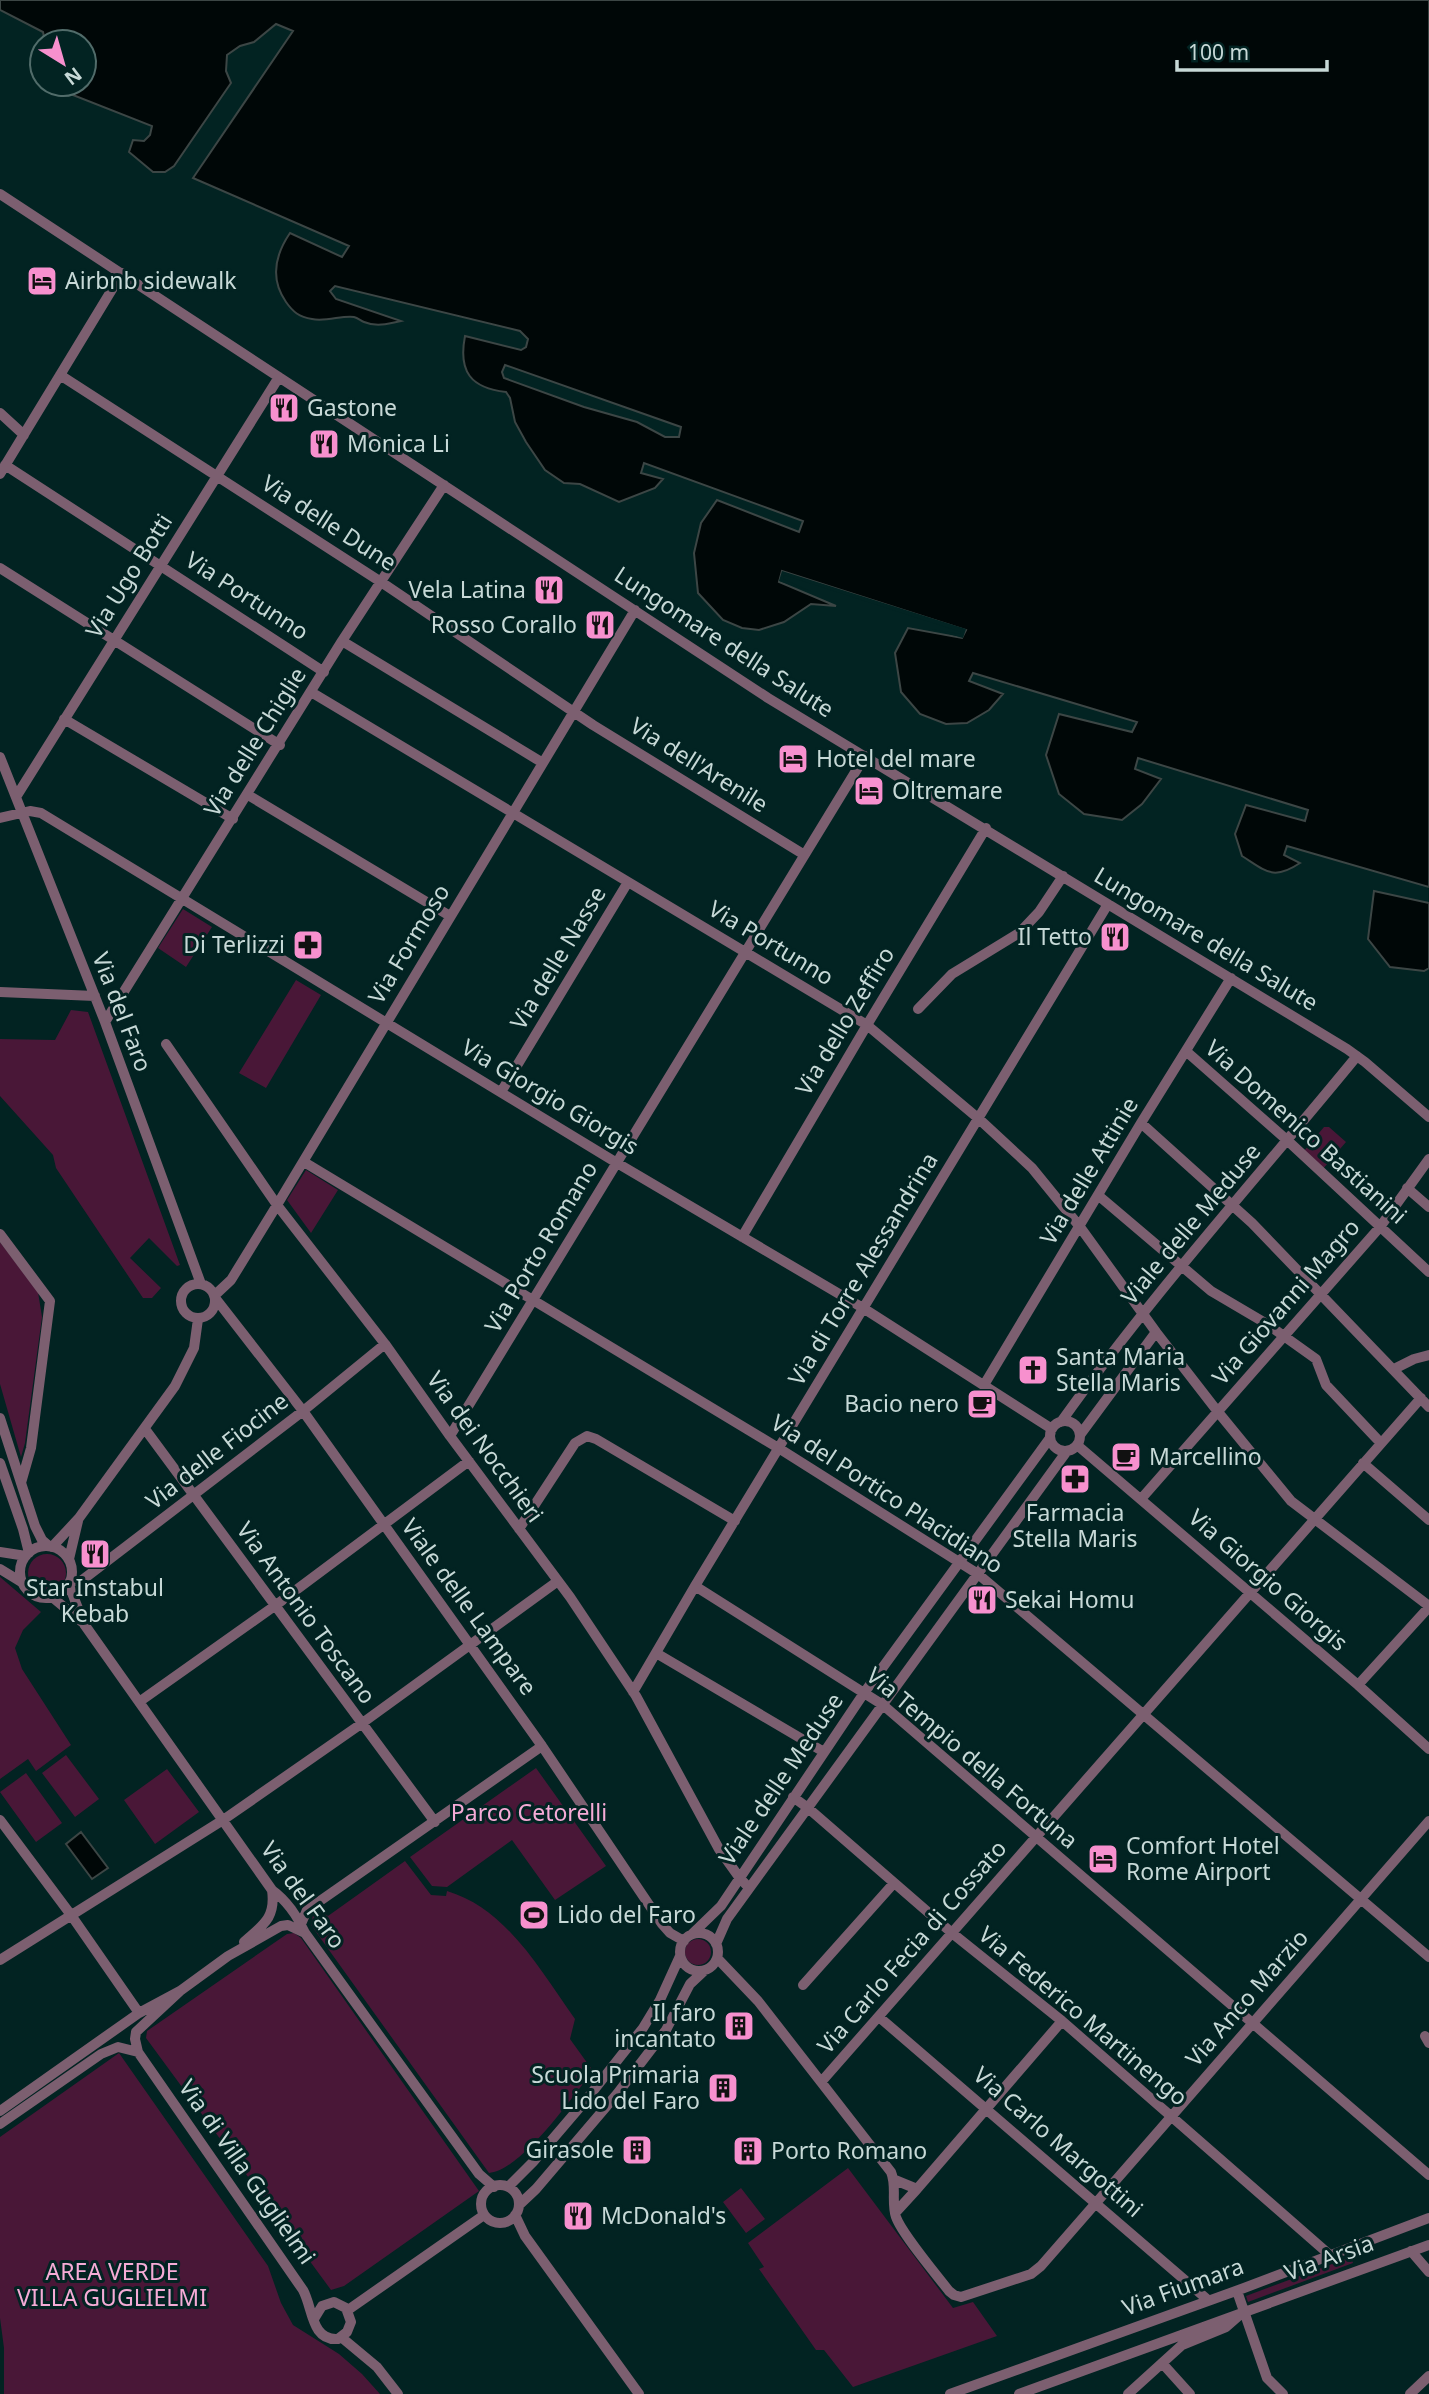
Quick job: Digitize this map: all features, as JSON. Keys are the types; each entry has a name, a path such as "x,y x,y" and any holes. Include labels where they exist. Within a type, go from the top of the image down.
{"street":[{"name":"Lungomare della Salute","path":"0,194 768,698 986,828 1357,1056 1429,1117"},
{"path":"2,470 122,273"},
{"name":"Via delle Dune","path":"60,375 381,582 573,711"},
{"name":"Via Ugo Botti","path":"16,797 279,377"},
{"path":"0,412 24,435"},
{"name":"Via Portunno","path":"2,470 160,565 324,672"},
{"name":"Via delle Chiglie","path":"105,1022 280,745 342,641 444,485"},
{"path":"0,568 280,745"},
{"name":"Via Formoso","path":"215,1297 231,1280 304,1162 635,610"},
{"path":"342,641 543,763"},
{"name":"Via Portunno","path":"311,692 867,1024 1028,1164 1080,1227 1218,1412 1283,1491 1314,1519 1429,1606"},
{"name":"Via dell'Arenile","path":"573,711 803,854"},
{"path":"64,719 233,819"},
{"name":"Via del Faro","path":"0,757 105,1022 201,1284"},
{"name":"Via Porto Romano","path":"450,1436 803,854 865,757"},
{"path":"248,795 450,916"},
{"path":"0,818 22,813"},
{"name":"Via Giorgio Giorgis","path":"22,813 41,813 617,1163 863,1308 1055,1430"},
{"name":"Via dello Zeffiro","path":"742,1237 986,828"},
{"path":"918,1009 952,974 1019,933 1039,912 1063,876"},
{"name":"Via delle Nasse","path":"501,1092 628,882"},
{"name":"Via di Torre Alessandrina","path":"633,1692 1108,904"},
{"name":"Via delle Attinie","path":"984,1385 1231,978"},
{"path":"0,992 95,996"},
{"name":"Via dei Nocchieri","path":"166,1044 277,1205 385,1345 558,1581 633,1692 719,1849 749,1888"},
{"name":"Via Domenico Bastianini","path":"1187,1052 1429,1272"},
{"name":"Viale delle Meduse","path":"687,1938 718,1910 864,1693 1143,1311 1234,1206 1357,1056"},
{"path":"1141,1123 1234,1206 1429,1407"},
{"name":"Via Giovanni Magro","path":"1141,1499 1380,1227 1429,1159"},
{"name":"Via del Portico Placidiano","path":"304,1162 780,1449 978,1574 1429,1957"},
{"path":"1407,1188 1429,1207"},
{"path":"1099,1196 1216,1295 1316,1359 1326,1385 1377,1439"},
{"path":"0,1234 50,1301 31,1448 21,1483"},
{"path":"201,1284 209,1287 215,1297 213,1311 204,1318 198,1319 183,1310 181,1299 189,1286 201,1284"},
{"name":"Viale delle Lampare","path":"215,1297 303,1411 470,1645 662,1924 670,1933 687,1938"},
{"path":"0,1552 27,1554 42,1546 50,1546 79,1518 175,1386 194,1348 198,1319"},
{"name":"Viale delle Meduse","path":"716,1944 724,1925 749,1888 1156,1332"},
{"name":"Via delle Fiocine","path":"69,1583 82,1581 385,1345"},
{"path":"1394,1369 1429,1355"},
{"name":"Via Carlo Fecia di Cossato","path":"822,2081 1421,1398"},
{"path":"0,1418 35,1525 43,1540 62,1551 69,1559"},
{"path":"1074,1425 1074,1444 1056,1448 1055,1430 1074,1425"},
{"name":"Via Antonio Toscano","path":"145,1429 435,1822"},
{"path":"519,1529 572,1446 584,1436 596,1439 735,1521"},
{"name":"Via Giorgio Giorgis","path":"1074,1444 1250,1592 1429,1749"},
{"path":"139,1702 276,1605 469,1461"},
{"path":"0,1463 23,1529 27,1554 21,1569 23,1583"},
{"path":"1363,1464 1429,1520"},
{"path":"0,1569 23,1583 35,1595 52,1597 58,1594 69,1583 72,1574 69,1559 79,1518"},
{"path":"0,1959 223,1820 558,1581"},
{"name":"Via del Faro","path":"69,1583 84,1624"},
{"name":"Via Tempio della Fortuna","path":"695,1586 883,1705 1429,2175"},
{"name":"Via del Faro","path":"52,1597 84,1624 272,1890 281,1896 479,2174 494,2186"},
{"path":"1358,1685 1429,1606"},
{"path":"656,1653 824,1752"},
{"path":"0,2124 101,2054 118,2046 138,2052 136,2032 180,1991 228,1956 281,1926 303,1928 307,1910 542,1746"},
{"name":"Via Federico Martinengo","path":"793,1797 952,1933 1062,2021 1331,2256"},
{"path":"0,1820 139,2013"},
{"name":"Via Anco Marzio","path":"895,2213 898,2221 954,2295 961,2297 1031,2274 1041,2266 1429,1821"},
{"path":"803,1985 894,1883"},
{"path":"228,1956 271,1915 274,1904 272,1890"},
{"path":"508,2187 578,2110 643,2028 660,2000 687,1938 702,1933 716,1944 717,1958 752,1993 891,2172 895,2180 895,2213"},
{"path":"680,1956 692,1970 705,1970"},
{"path":"639,2394 522,2232 517,2210 517,2196 508,2187 494,2186 482,2198 484,2215 491,2222 499,2224 509,2220 517,2210 617,2094 669,2024 693,1981 717,1958"},
{"path":"0,2111 139,2013 180,1991"},
{"name":"Via Carlo Margottini","path":"879,2017 1208,2300"},
{"path":"895,2213 1062,2021"},
{"name":"Via di Villa Guglielmi","path":"138,2052 303,2290 314,2319"},
{"path":"895,2180 917,2189"},
{"path":"348,2310 484,2215"},
{"name":"Via Fiumara","path":"950,2394 1237,2291 1429,2218"},
{"name":"Via Arsia","path":"1128,2394 1162,2363 1180,2340 1244,2311 1429,2245"},
{"path":"1411,2251 1429,2272"},
{"path":"1237,2291 1267,2378 1283,2394"},
{"path":"328,2303 338,2303 348,2310 350,2325 341,2337 332,2339 318,2332 314,2319 320,2308 328,2303"},
{"path":"341,2337 372,2362 398,2394"},
{"path":"1019,2394 1180,2340"},
{"path":"1162,2363 1190,2394"},
{"path":"1410,2394 1429,2376"}],"green space":[{"path":"183,909 212,927 186,967 158,948"},
{"path":"296,980 321,995 266,1088 239,1073"},
{"path":"71,1010 88,1012 180,1265 177,1266 149,1238 130,1258 161,1288 152,1298 143,1298 56,1168 53,1155 0,1096 0,1039 55,1040"},
{"path":"1324,1127 1329,1127 1346,1142 1322,1170 1303,1152"},
{"path":"306,1170 338,1190 311,1233 287,1200"},
{"path":"0,1242 38,1292 42,1317 21,1457 0,1384"},
{"path":"47,1554 60,1560 66,1573 60,1586 47,1592 34,1586 28,1573 34,1560"},
{"path":"0,1577 41,1612 23,1630 15,1648 22,1669 71,1745 36,1771 28,1759 0,1779"},
{"path":"66,1755 99,1799 75,1817 42,1773"},
{"name":"Parco Cetorelli","path":"536,1768 606,1866 555,1900 512,1840 447,1887 432,1886 410,1857"},
{"path":"167,1769 199,1812 155,1844 124,1800"},
{"path":"26,1773 62,1823 36,1842 0,1792"},
{"path":"405,1861 431,1895 446,1896 447,1891 468,1900 505,1926 535,1962 575,2019 570,2039 593,2071 531,2146 502,2169 489,2173 311,1925 313,1915 321,1911 328,1916"},
{"path":"294,1933 301,1938 479,2191 344,2286 331,2290 146,2038 147,2031 287,1934"},
{"path":"698,1939 707,1943 711,1952 707,1961 698,1965 689,1961 685,1952 689,1943"},
{"name":"AREA VERDE VILLA GUGLIELMI","path":"119,2053 268,2266 281,2303 293,2325 339,2354 380,2394 4,2394 4,2348 0,2318 0,2137"},
{"path":"848,2168 953,2308 973,2302 997,2336 853,2387 824,2350 816,2350 759,2269 764,2267 748,2243"},
{"path":"741,2188 765,2219 746,2233 723,2202"},
{"path":"1351,2257 1353,2263 1248,2302 1246,2296"}],"shaded area":[{"path":"0,0 1429,0 1429,887 1287,846 1284,855 1300,863 1283,872 1264,870 1242,856 1235,834 1246,805 1305,821 1308,810 1138,758 1135,769 1161,779 1142,804 1122,820 1084,814 1059,794 1046,755 1059,714 1132,732 1137,722 973,673 969,681 1003,694 989,710 967,723 946,724 920,714 901,692 895,653 908,628 962,638 966,630 782,571 779,582 836,606 811,604 784,622 759,630 742,628 723,620 698,593 694,553 701,523 717,500 799,532 803,521 644,463 641,473 663,479 655,488 619,502 580,484 564,483 545,470 526,442 515,422 510,398 506,392 484,387 470,376 466,368 463,349 465,336 521,350 526,347 528,339 520,331 335,286 330,291 336,299 401,321 378,325 354,317 317,320 300,315 286,302 276,276 278,258 290,233 342,257 349,246 193,178 293,31 276,24 254,42 240,46 227,55 226,71 231,83 174,166 165,172 153,172 129,152 133,140 144,141 150,135 152,126 81,98 98,98 98,28 35,28 0,10","holes":["505,365 681,427 679,437 665,437 637,422 584,407 504,378 502,372"]},
{"path":"1374,891 1429,903 1429,968 1424,971 1390,967 1368,939"},
{"path":"81,1832 108,1868 92,1879 66,1844"}],"pier":[{"path":"782,571 966,629 963,638 932,629 961,632 784,575 783,579 813,592 779,581"}],"place":[{"name":"Airbnb sidewalk","path":"42,281"},
{"name":"Gastone","path":"284,408"},
{"name":"Monica Li","path":"324,444"},
{"name":"Vela Latina","path":"549,590"},
{"name":"Rosso Corallo","path":"600,625"},
{"name":"Hotel del mare","path":"793,759"},
{"name":"Oltremare","path":"869,791"},
{"name":"Il Tetto","path":"1115,937"},
{"name":"Di Terlizzi","path":"308,945"},
{"name":"Santa Maria Stella Maris","path":"1033,1370"},
{"name":"Bacio nero","path":"982,1404"},
{"name":"Marcellino","path":"1126,1457"},
{"name":"Farmacia Stella Maris","path":"1075,1479"},
{"name":"Star Instabul Kebab","path":"95,1554"},
{"name":"Sekai Homu","path":"982,1600"},
{"name":"Comfort Hotel Rome Airport","path":"1103,1859"},
{"name":"Lido del Faro","path":"534,1915"},
{"name":"Il faro incantato","path":"739,2026"},
{"name":"Scuola Primaria Lido del Faro","path":"723,2088"},
{"name":"Girasole","path":"637,2150"},
{"name":"Porto Romano","path":"748,2151"},
{"name":"McDonald's","path":"578,2216"}]}
